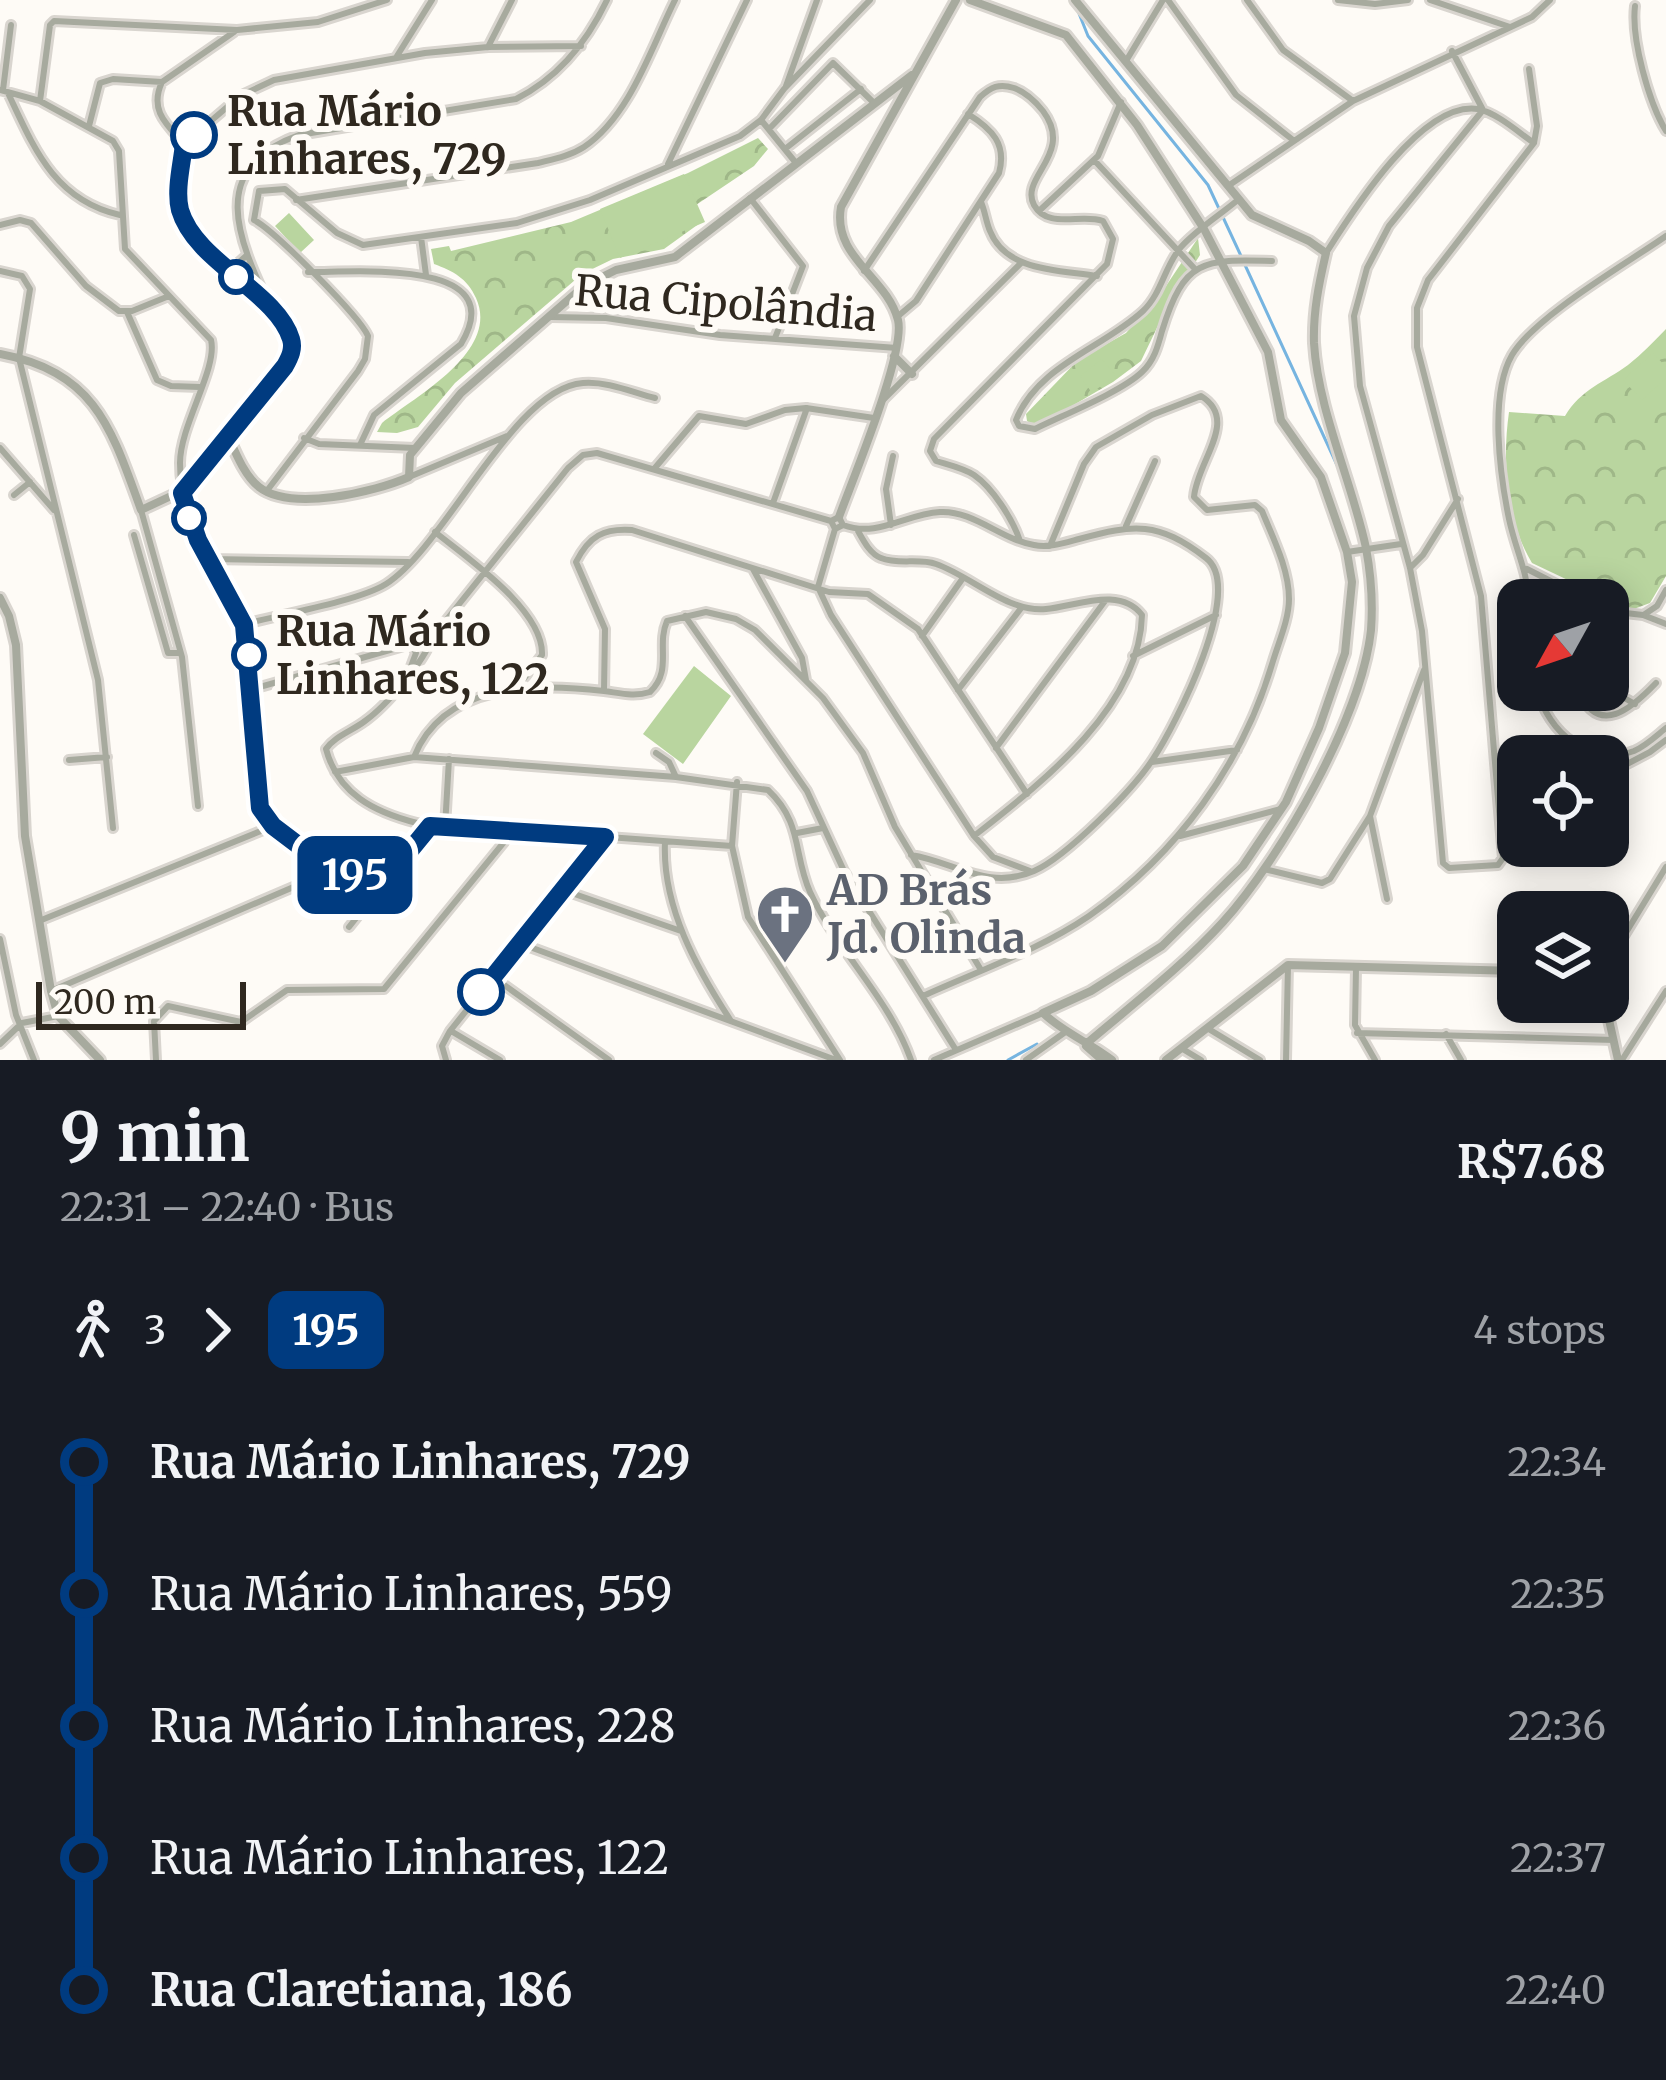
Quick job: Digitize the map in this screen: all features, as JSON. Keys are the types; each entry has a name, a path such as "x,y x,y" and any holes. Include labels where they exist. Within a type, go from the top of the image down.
{"street":[{"path":"40,101 52,22 237,30 318,22 387,0"},
{"path":"398,56 432,0"},
{"path":"488,47 512,0"},
{"path":"296,200 538,163 574,152 599,134 619,110 675,0"},
{"path":"667,167 747,0"},
{"path":"784,89 817,0"},
{"path":"242,184 259,191 286,189 353,242 517,223 590,200 740,136 761,120 784,89 870,0"},
{"path":"956,0 841,207 842,236 897,317 896,352 818,587 831,615 974,836 993,857 1033,872"},
{"path":"934,1060 1091,991 1162,946 1235,876 1304,766 1345,653 1352,607 1347,552 1319,473 1281,420 1268,352 1204,229 1120,102 1066,34 970,0"},
{"path":"1076,0 1124,64 1255,217 1326,253"},
{"path":"1124,64 1166,0 1236,95 1293,140"},
{"path":"1247,0 1283,50 1354,100"},
{"path":"1338,0 1376,4 1408,0"},
{"path":"1430,0 1510,27"},
{"path":"1228,186 1354,100 1540,12 1550,0"},
{"path":"1627,0 1639,3 1634,20 1649,94 1666,130"},
{"path":"271,310 246,256 237,220 245,169 278,142 298,135 516,99 541,86 581,46 606,1"},
{"path":"11,25 4,91 49,173 78,194 120,214"},
{"path":"184,144 158,112 162,82 237,30"},
{"path":"141,510 182,493 291,354 288,333 271,310 191,232 179,207 184,144 220,110 261,85 398,56 488,47 581,46"},
{"path":"1452,51 1483,110 1534,143"},
{"path":"769,129 831,63 873,102"},
{"path":"1483,110 1395,216 1357,293 1354,344 1360,386 1410,568 1425,666 1443,863 1449,868 1498,865 1503,858 1485,626 1458,499 1417,347 1417,308 1445,254 1534,143 1538,126 1529,69"},
{"path":"409,477 409,458 470,386 568,298 602,276 675,257 912,75"},
{"path":"89,126 100,82 162,82"},
{"path":"864,271 980,97 998,86 1020,91 1044,112 1055,140 1031,194 1039,211 1051,219 1093,217 1106,223 1113,239 1112,254 1097,276 931,445 936,460 982,482 1020,542"},
{"path":"785,149 861,89"},
{"path":"4,91 40,101 113,141 118,151 122,243 213,345 181,447 182,493 198,540 244,625 260,808 273,826 310,854 381,886"},
{"path":"1039,211 1094,160 1120,102"},
{"path":"1085,1045 1204,942 1264,869 1320,776 1362,664 1372,605 1366,549 1314,344 1316,300 1326,253 1364,197 1418,134 1435,120 1461,110 1483,110"},
{"path":"897,317 916,301 996,180 1002,154 995,136 968,114"},
{"path":"761,120 796,163"},
{"path":"1094,160 1195,269"},
{"path":"254,220 259,191"},
{"path":"750,198 803,266 774,339"},
{"path":"1239,200 1178,249 1150,303 1060,368 1023,406 1016,420 1020,428 1035,428 1142,373 1155,356 1174,299 1195,269 1219,260 1272,261"},
{"path":"982,202 992,236 1022,262 1097,276"},
{"path":"0,225 20,220 31,224 96,296 114,309 127,312 169,296"},
{"path":"237,220 254,220 271,232 364,327 368,344 358,370 266,492"},
{"path":"1527,579 1507,503 1498,401 1505,371 1519,345 1537,327 1666,236"},
{"path":"421,237 426,275"},
{"path":"229,271 246,256"},
{"path":"878,404 1022,262"},
{"path":"0,271 22,276 30,289 19,358 98,680 112,828"},
{"path":"308,272 426,275 451,283 469,313 465,337 454,351 374,415 360,445"},
{"path":"127,312 157,380 171,386 200,386"},
{"name":"Rua Cipolândia","path":"551,317 606,318 896,352"},
{"path":"896,352 912,374"},
{"path":"0,354 63,375 91,399 110,430 141,510 180,653 198,806"},
{"path":"244,625 380,586 408,562 510,435 549,397 574,384 603,384 655,398"},
{"path":"923,996 1088,917 1152,866 1180,836 1238,750 1269,676 1289,594 1282,560 1260,508 1207,510 1194,496 1220,421 1213,404 1202,396 1193,396 1096,447 1084,464 1050,546"},
{"path":"654,469 699,416 746,424 784,410 807,408 874,418"},
{"path":"773,503 807,408"},
{"path":"229,438 253,482 266,492 341,497 373,492 510,435"},
{"path":"304,438 315,443 416,448"},
{"path":"0,448 57,513"},
{"path":"732,846 430,826 365,803 334,772 327,746 369,719 417,665 432,638 583,455 596,453 654,469 858,531 948,512 1020,542 1050,546 1126,526 1157,530 1210,560 1217,574 1216,615 1187,699 1152,762 1102,816 1033,872 986,880 911,855"},
{"path":"891,525 886,489 893,456"},
{"path":"1126,526 1155,461"},
{"path":"14,495 30,482"},
{"path":"1410,568 1458,499"},
{"path":"604,691 605,629 576,566 596,535 609,529 632,530 836,593 868,594 900,613 922,636 1027,794"},
{"path":"858,531 869,549 883,559 930,562 1022,607 1043,610 1125,601 1142,615 1133,656 1118,692 1100,717 1056,768 974,836"},
{"path":"434,532 517,603 542,643 540,659 518,688"},
{"path":"134,535 168,653 180,653"},
{"path":"1347,552 1401,544"},
{"path":"210,560 408,562"},
{"path":"751,566 802,658 806,680"},
{"path":"1526,569 1546,579"},
{"path":"922,636 963,578"},
{"path":"1643,615 1657,606 1666,590"},
{"path":"0,598 16,645 25,836 51,991 58,1016 100,1060"},
{"path":"996,748 1106,600"},
{"path":"1657,606 1665,623"},
{"path":"958,690 1022,607"},
{"path":"414,757 427,732 442,718 490,692 518,688 638,695 654,689 665,668 664,624 684,615 712,612 746,623 806,680 863,753 887,812 981,970"},
{"path":"1629,613 1665,623"},
{"path":"684,615 807,791 844,871 956,1050"},
{"path":"1133,656 1216,615"},
{"path":"253,689 432,638"},
{"path":"408,674 415,658 412,645"},
{"path":"1264,869 1325,882 1370,816 1425,666"},
{"path":"1629,707 1656,683"},
{"path":"1629,700 1635,704"},
{"path":"1412,703 1429,704"},
{"path":"1545,711 1563,735"},
{"path":"1595,711 1602,715 1623,711"},
{"path":"1629,751 1666,728"},
{"path":"1629,761 1666,740"},
{"path":"1152,762 1238,750"},
{"path":"656,752 669,762 676,777"},
{"path":"69,760 107,757"},
{"path":"334,772 414,757 737,782 772,793 797,833 810,892 892,1020 911,1060"},
{"path":"445,827 449,759"},
{"path":"737,782 732,846 748,917 838,1060"},
{"path":"1180,836 1281,809"},
{"path":"1370,816 1387,899"},
{"path":"39,922 273,826"},
{"path":"349,927 430,826"},
{"path":"797,833 823,828"},
{"path":"156,1060 154,1021 168,1006 234,1022 247,1019 287,990 384,989 513,831"},
{"path":"446,1060 442,1046 450,1031 605,837"},
{"path":"1263,837 1277,847"},
{"path":"665,842 681,932 732,1023"},
{"path":"1629,928 1666,867"},
{"path":"51,991 340,868"},
{"path":"563,890 681,932"},
{"path":"0,939 19,1026 34,1060"},
{"path":"519,944 838,1060"},
{"path":"1286,1060 1288,965"},
{"path":"1166,1060 1288,965 1497,971"},
{"path":"1356,968 1358,1033 1375,1060"},
{"path":"493,976 609,1060"},
{"path":"1620,1060 1666,991"},
{"path":"1042,1013 1064,1033 1112,1060"},
{"path":"0,1044 19,1026 58,1016"},
{"path":"1610,1023 1620,1060"},
{"path":"1207,1028 1260,1060"},
{"path":"450,1031 500,1060"},
{"path":"1025,1060 1064,1033"},
{"path":"1358,1033 1614,1040"},
{"path":"1446,1034 1461,1060"},
{"path":"1085,1045 1102,1060"},
{"path":"1181,1048 1201,1060"}],"green space":[{"path":"758,138 768,149 754,166 693,207 700,223 664,249 613,259 582,274 455,383 418,427 377,432 382,423 452,370 476,336 480,317 476,298 459,276 434,264 431,249 449,246 451,251 571,222"},
{"path":"684,174 705,222 620,258 600,209"},
{"path":"289,213 314,240 300,253 275,226"},
{"path":"1198,238 1200,255 1168,305 1141,361 1036,427 1027,421 1026,414 1078,360 1126,333 1160,295"},
{"path":"1666,329 1666,576 1650,603 1631,610 1629,579 1566,579 1532,563 1516,529 1506,450 1509,412 1565,416 1586,392 1628,365"},
{"path":"1653,353 1666,367 1666,378 1642,400 1623,380"},
{"path":"1102,359 1115,375 1092,393 1080,376"},
{"path":"694,666 731,696 683,764 643,734"}],"waterway":[{"path":"1076,6 1088,36 1208,185 1241,256"},
{"path":"1245,265 1337,465"},
{"path":"1008,1060 1037,1044"}],"bus line":[{"name":"195","path":"194,135 184,144 179,197 184,219 202,245 271,310 292,345 285,366 182,493 198,540 227,590 248,641 260,808 273,826 310,854 381,886 430,826 605,837 481,992"}],"place":[{"name":"Rua Mário Linhares, 729","path":"194,135"},
{"name":"Rua Mário Linhares, 122","path":"249,655"},
{"name":"AD Brás Jd. Olinda","path":"785,965"}]}
